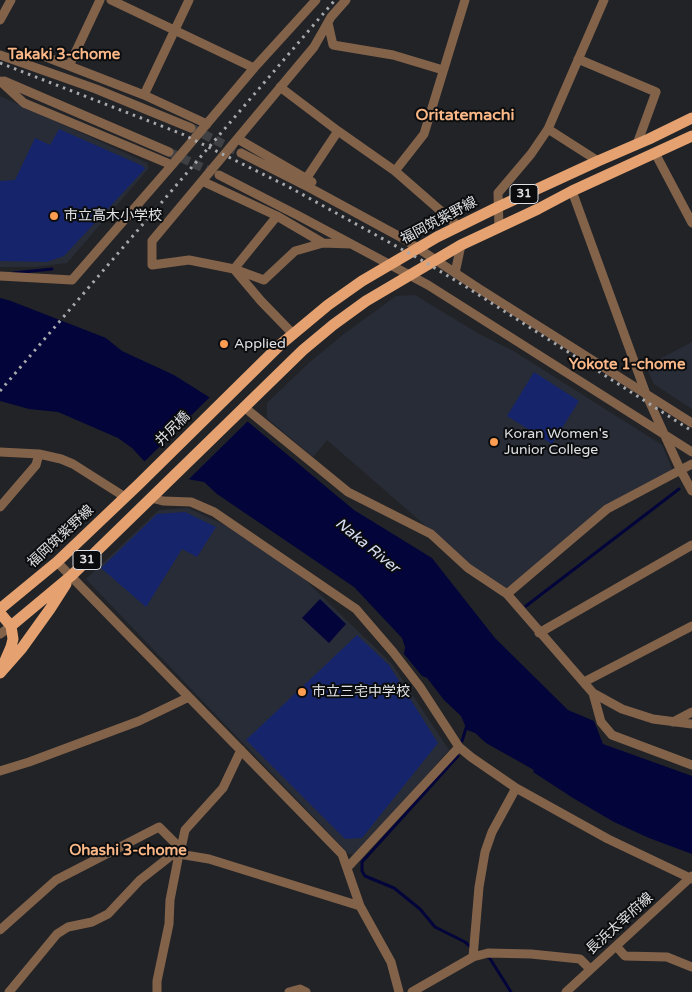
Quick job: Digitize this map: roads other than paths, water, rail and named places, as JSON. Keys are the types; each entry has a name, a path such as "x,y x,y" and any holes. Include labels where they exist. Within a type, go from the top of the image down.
{"main road":[{"name":"福岡筑紫野線","path":"229,395 293,334 328,305 388,264 458,226 692,118"},
{"name":"31","path":"11,626 71,576 303,350 366,301 460,245 692,136"},
{"name":"井尻橋","path":"139,484 229,395"},
{"name":"福岡筑紫野線","path":"11,626 0,611 57,562 139,484"},
{"path":"0,673 45,617 71,576"},
{"path":"0,673 13,639 11,626"}],"street":[{"path":"0,20 11,0"},
{"path":"70,66 100,0"},
{"path":"111,0 254,68"},
{"path":"144,95 189,0"},
{"path":"0,276 72,280 254,68 316,0"},
{"path":"346,0 331,17 314,47 152,241 152,265 189,260 234,269 264,280 295,251 323,243 353,245"},
{"path":"395,170 424,134 464,0"},
{"path":"499,227 498,192 531,154 548,129 604,0"},
{"path":"328,23 333,45 393,55 443,70"},
{"path":"0,54 96,89 191,128"},
{"path":"10,58 41,54 144,95 207,124"},
{"path":"578,59 656,92 637,144"},
{"path":"0,80 24,103 172,164"},
{"path":"0,80 169,152"},
{"path":"280,87 338,131 395,170 458,226"},
{"path":"548,129 598,161"},
{"path":"306,179 338,131"},
{"path":"238,139 350,203 364,217"},
{"path":"241,153 364,217 418,248 692,423"},
{"path":"655,154 692,223"},
{"path":"219,175 428,285 692,452"},
{"path":"202,181 277,216 323,243"},
{"path":"572,191 646,394 692,491"},
{"path":"234,269 277,216"},
{"path":"455,273 460,245"},
{"path":"234,269 261,301 293,334"},
{"path":"243,408 348,492 430,534 468,568 507,594 593,693 622,709 653,719 692,724"},
{"path":"0,452 38,454 61,459 73,464 125,497"},
{"path":"0,507 36,465 38,454"},
{"path":"507,594 607,509 692,464"},
{"path":"155,494 163,501 191,502 214,512 356,609 420,686 459,747 471,757 516,788 608,839 691,878"},
{"path":"539,633 692,545"},
{"path":"57,562 342,854 360,906 390,962 399,992"},
{"path":"0,634 11,626"},
{"path":"584,682 692,626"},
{"path":"593,693 601,722 612,735 692,765"},
{"path":"0,770 29,762 139,721 189,697"},
{"path":"672,722 692,712"},
{"path":"347,868 459,747"},
{"path":"157,992 157,981 169,924 170,900 185,830 223,788 241,750"},
{"path":"473,957 479,887 485,852 492,832 516,788"},
{"path":"0,930 56,880 159,827 179,851 360,906"},
{"path":"9,992 57,934 68,927 92,922 108,914 140,880 179,851"},
{"name":"長浜太宰府線","path":"566,992 691,878"},
{"path":"616,946 625,956 667,957 692,967"},
{"path":"412,992 473,957 488,953 580,959 590,969"},
{"path":"289,992 300,989 306,992"}],"water":[{"name":"Naka River","path":"0,298 106,338 122,351 174,375 247,421 354,510 432,558 495,638 568,710 594,721 603,744 692,776 692,854 649,838 614,822 533,772 534,770 486,743 475,733 467,730 461,716 444,700 427,678 422,676 404,654 405,647 402,638 354,587 217,494 204,482 187,479 144,461 132,448 118,438 58,412 29,409 0,401"},
{"path":"320,599 346,624 329,643 302,618"}],"waterway":[{"path":"13,273 52,269"},
{"path":"526,606 679,489"},
{"path":"462,741 467,725"},
{"path":"458,756 362,862 362,871 365,876 394,888 420,909 435,927 465,942 472,948"},
{"path":"486,956 489,957 511,992"}],"tunnel":[{"path":"191,128 241,153"},
{"path":"169,152 216,174"}],"railway":[{"path":"0,391 335,0"},
{"path":"0,63 182,134 289,187 468,288 692,431"}],"place":[{"name":"市立高木小学校","path":"54,216"},
{"name":"Applied","path":"224,344"},
{"name":"Koran Women's Junior College","path":"494,442"},
{"name":"市立三宅中学校","path":"302,692"}],"district":[{"name":"Takaki 3-chome","path":"64,55"},
{"name":"Oritatemachi","path":"465,116"},
{"name":"Yokote 1-chome","path":"627,365"},
{"name":"Ohashi 3-chome","path":"128,851"}]}
